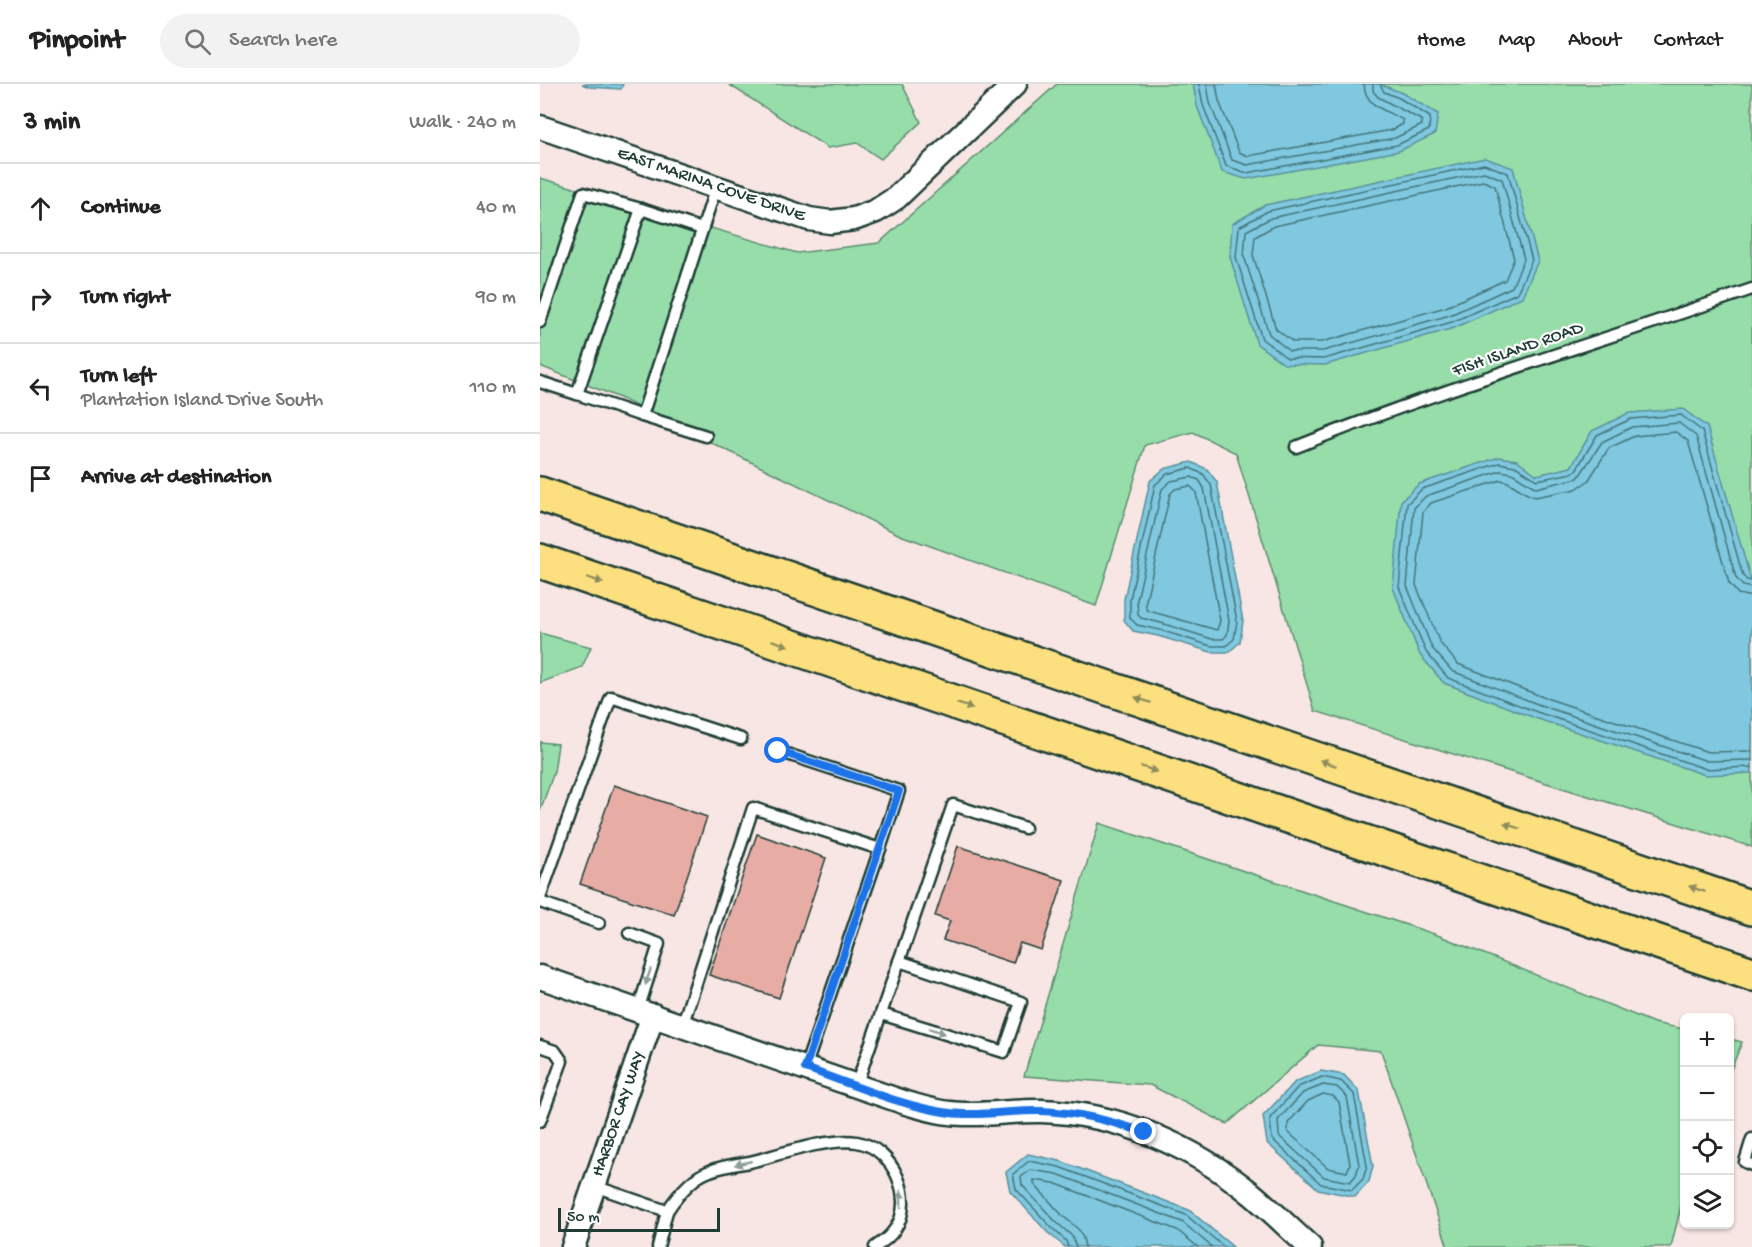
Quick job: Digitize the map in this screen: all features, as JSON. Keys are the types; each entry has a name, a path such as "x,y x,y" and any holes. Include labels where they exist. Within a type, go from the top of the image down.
{"main road":[{"path":"540,494 1752,908"},
{"path":"540,561 1752,974"}],"street":[{"name":"EAST MARINA COVE DRIVE","path":"540,127 809,219 830,222 861,217 876,211 896,198 1015,84"},
{"path":"540,977 906,1103 950,1113 1041,1111 1099,1117 1144,1132 1181,1147 1214,1167 1252,1195 1310,1247"},
{"name":"HARBOR CAY WAY","path":"573,1247 594,1186 645,1012"}],"lane":[{"path":"642,416 716,187"},
{"path":"540,322 545,291 583,193 702,229"},
{"path":"577,394 641,209"},
{"name":"FISH ISLAND ROAD","path":"1296,447 1346,427 1545,358 1752,289"},
{"path":"540,382 706,436"},
{"path":"599,923 540,900 611,697 741,739"},
{"path":"778,751 899,791 805,1068"},
{"path":"856,1086 952,805 1025,828"},
{"path":"682,1026 753,808 880,849"},
{"path":"629,933 659,944 645,1012"},
{"path":"881,1014 1004,1053 1021,1002 899,961"},
{"path":"540,1046 555,1051 562,1061 540,1121"},
{"path":"1752,1139 1745,1162 1752,1165"},
{"path":"658,1247 668,1211 675,1198 708,1171 839,1142 856,1142 870,1146 884,1156 899,1179 903,1199 896,1228 875,1247"},
{"path":"594,1186 668,1211"}],"green space":[{"path":"728,84 902,84 921,122 881,159 857,143 828,148"},
{"path":"1057,84 1752,84 1752,847 1315,711 1236,453 1193,432 1145,445 1096,606 900,535 620,398 540,366 540,178 797,253 879,243"},
{"path":"540,633 591,647 582,667 540,683"},
{"path":"540,742 558,744 554,772 540,811"},
{"path":"1099,823 1440,936 1654,1023 1680,1028 1680,1210 1671,1247 1448,1247 1381,1051 1318,1045 1227,1124 1150,1085 1024,1076"},
{"path":"1734,1040 1742,1042 1734,1062"}],"water":[{"path":"582,84 623,84 621,89 589,87"},
{"path":"1193,84 1380,84 1402,93 1438,114 1435,134 1399,151 1246,179 1222,172 1197,106"},
{"path":"1485,158 1513,168 1538,261 1522,297 1454,328 1325,365 1284,364 1257,344 1230,257 1232,224 1265,205"},
{"path":"1683,409 1707,427 1752,584 1752,773 1705,775 1535,718 1444,683 1420,655 1393,588 1401,501 1419,484 1499,457 1517,460 1537,475 1571,467 1592,431 1629,413"},
{"path":"1191,462 1207,469 1217,482 1243,621 1240,642 1229,652 1211,652 1133,631 1124,620 1124,599 1150,481 1164,469"},
{"path":"1321,1071 1344,1075 1359,1091 1373,1166 1369,1182 1355,1197 1318,1189 1267,1143 1263,1116 1295,1082"},
{"path":"1028,1154 1060,1161 1189,1210 1233,1247 1065,1247 1047,1232 1010,1191 1006,1172"}],"building":[{"path":"614,785 707,817 674,915 580,884"},
{"path":"757,834 826,858 779,998 709,975"},
{"path":"958,846 1064,880 1041,950 1020,943 1013,963 943,940 950,921 935,916"}],"route":[{"path":"778,751 899,791 805,1068 906,1103 950,1113 1041,1111 1099,1117 1144,1132"}]}
